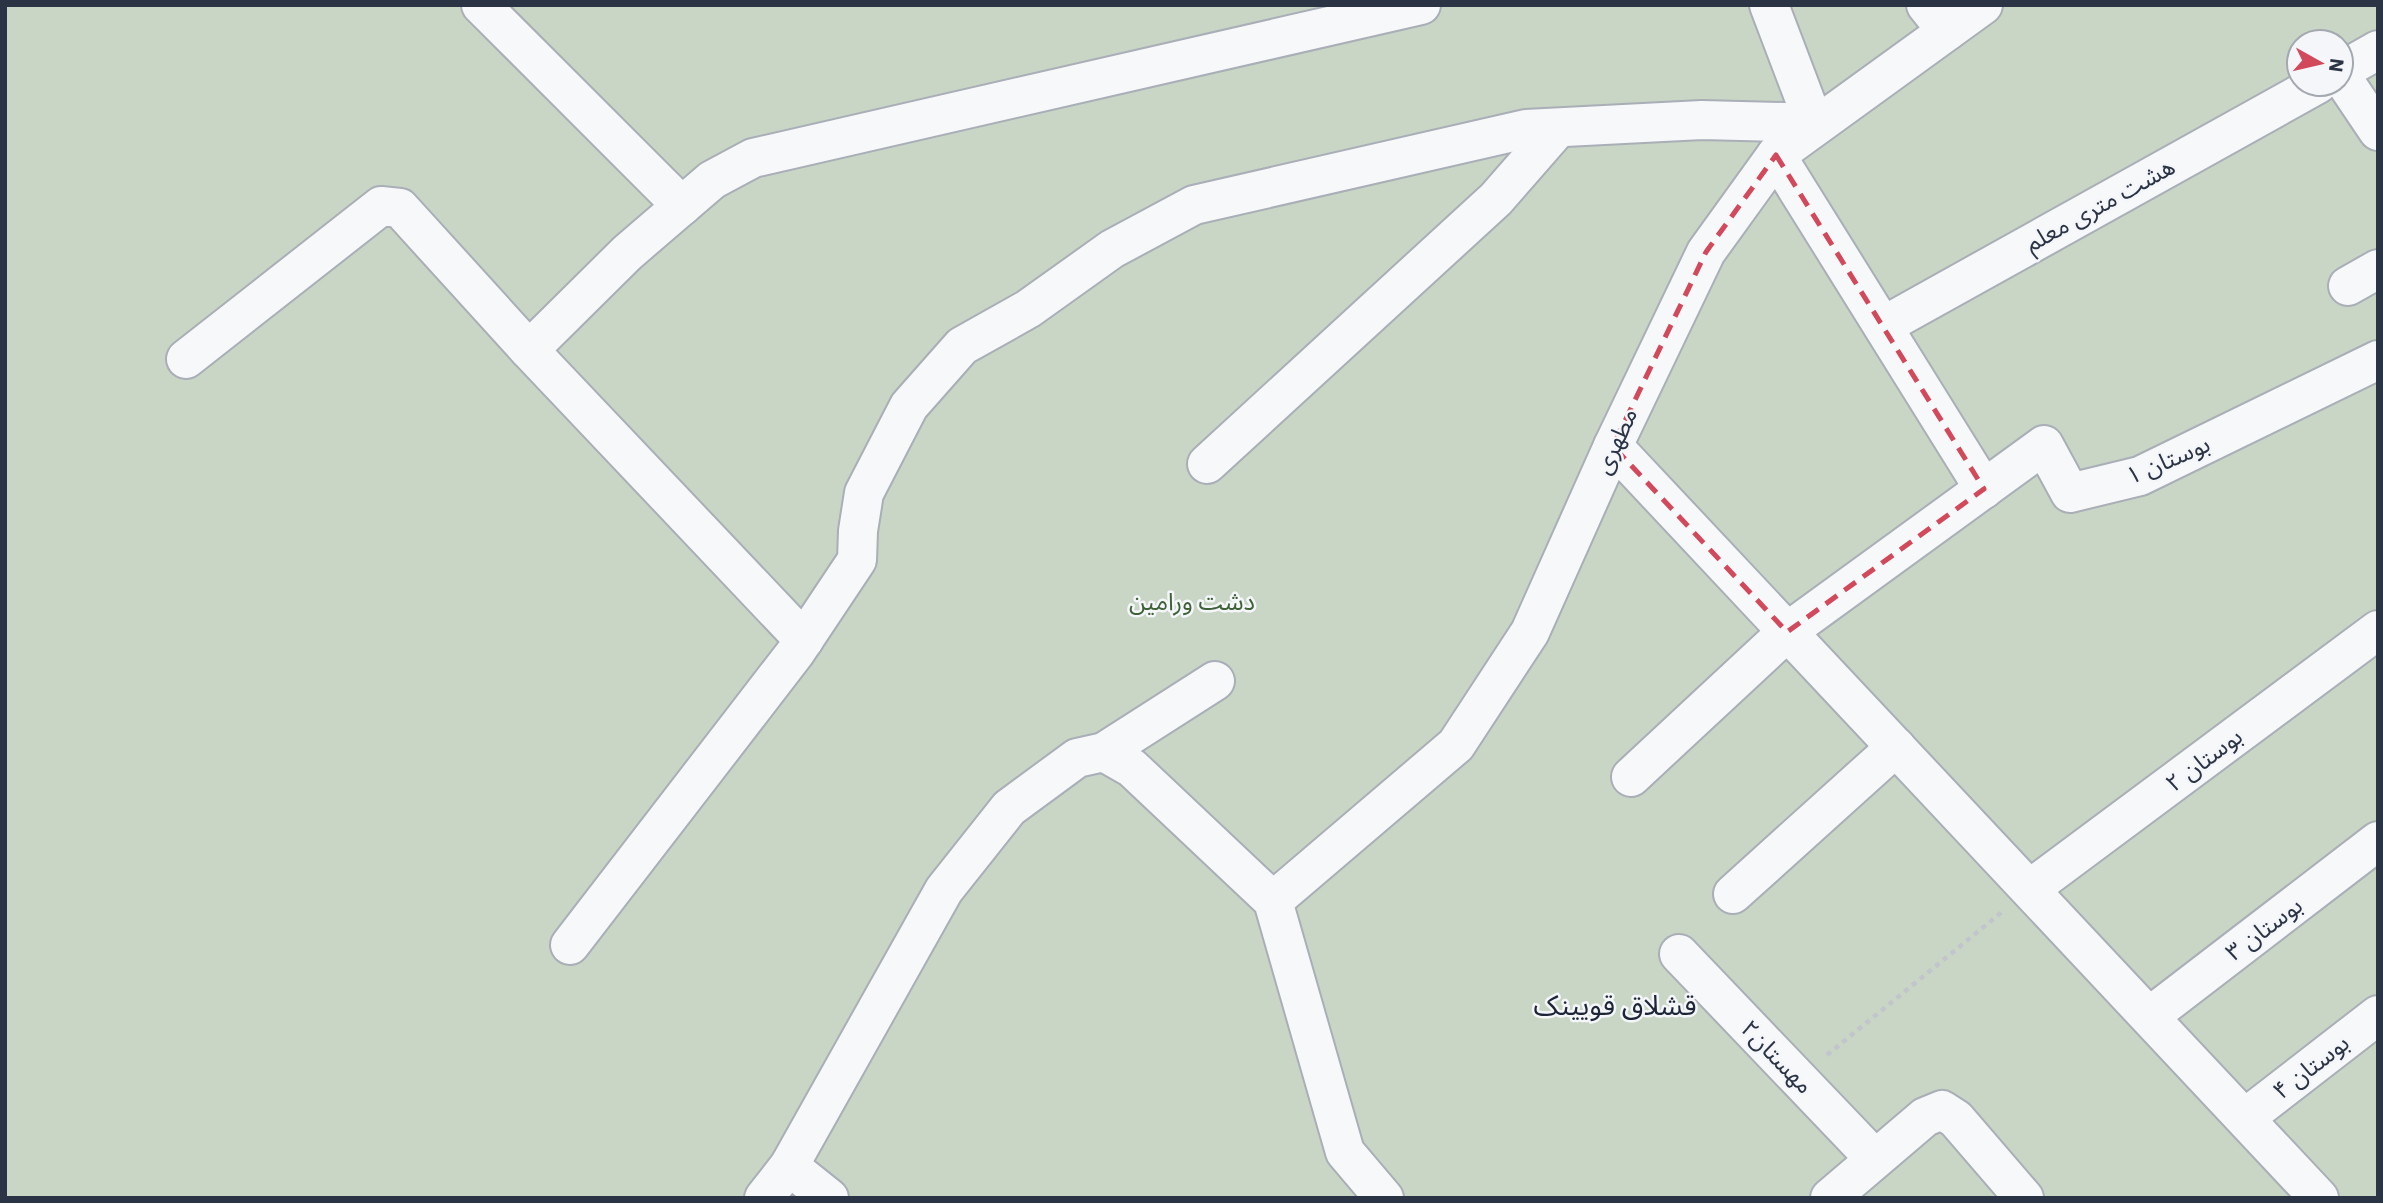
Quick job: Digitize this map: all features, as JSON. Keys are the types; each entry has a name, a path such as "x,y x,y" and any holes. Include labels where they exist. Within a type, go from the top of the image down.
{"street":[{"path":"481,5 682,206"},
{"path":"529,350 627,253 712,180 753,158 1420,5"},
{"path":"570,945 804,640 858,560 858,531 864,493 909,407 962,346 1028,309 1112,249 1194,205 1526,129 1702,120 1784,122 1815,126 1769,5"},
{"name":"مطهری","path":"1273,901 1456,745 1530,632 1613,446 1706,252 1776,155 1815,126 1937,18 1983,5"},
{"path":"2355,63 2378,50"},
{"path":"2355,97 2378,131"},
{"name":"هشت متری معلم","path":"1883,326 2293,98"},
{"path":"1207,464 1496,198 1559,128"},
{"path":"1776,155 1984,489"},
{"path":"186,359 380,206 400,208 529,350 804,640"},
{"name":"بوستان ۱","path":"1631,777 1787,632 2044,445 2070,493 2140,476 2378,360"},
{"path":"1613,446 2319,1198"},
{"name":"بوستان ۲","path":"2029,889 2378,630"},
{"path":"764,1198 789,1166 944,890 1009,808 1077,758 1104,752 1215,681"},
{"path":"1733,894 1896,747"},
{"path":"1104,752 1132,768 1273,901 1345,1152 1380,1197"},
{"name":"بوستان ۳","path":"2150,1016 2378,841"},
{"name":"مهستان۲","path":"1679,954 1875,1159"},
{"name":"بوستان ۴","path":"2245,1118 2378,1015"},
{"path":"1830,1198 1925,1117 1942,1110 1956,1119 2024,1198"},
{"path":"789,1166 829,1198"}],"path":[{"path":"1798,1079 2029,889"}],"highlighted area":[{"path":"1776,155 1984,489 1787,632 1613,446 1706,252"}],"green space":[{"name":"دشت ورامین","path":"5,5 2378,5 2378,1198 5,1198"}],"district":[{"name":"قشلاق قویینک","path":"1615,1005"}]}
